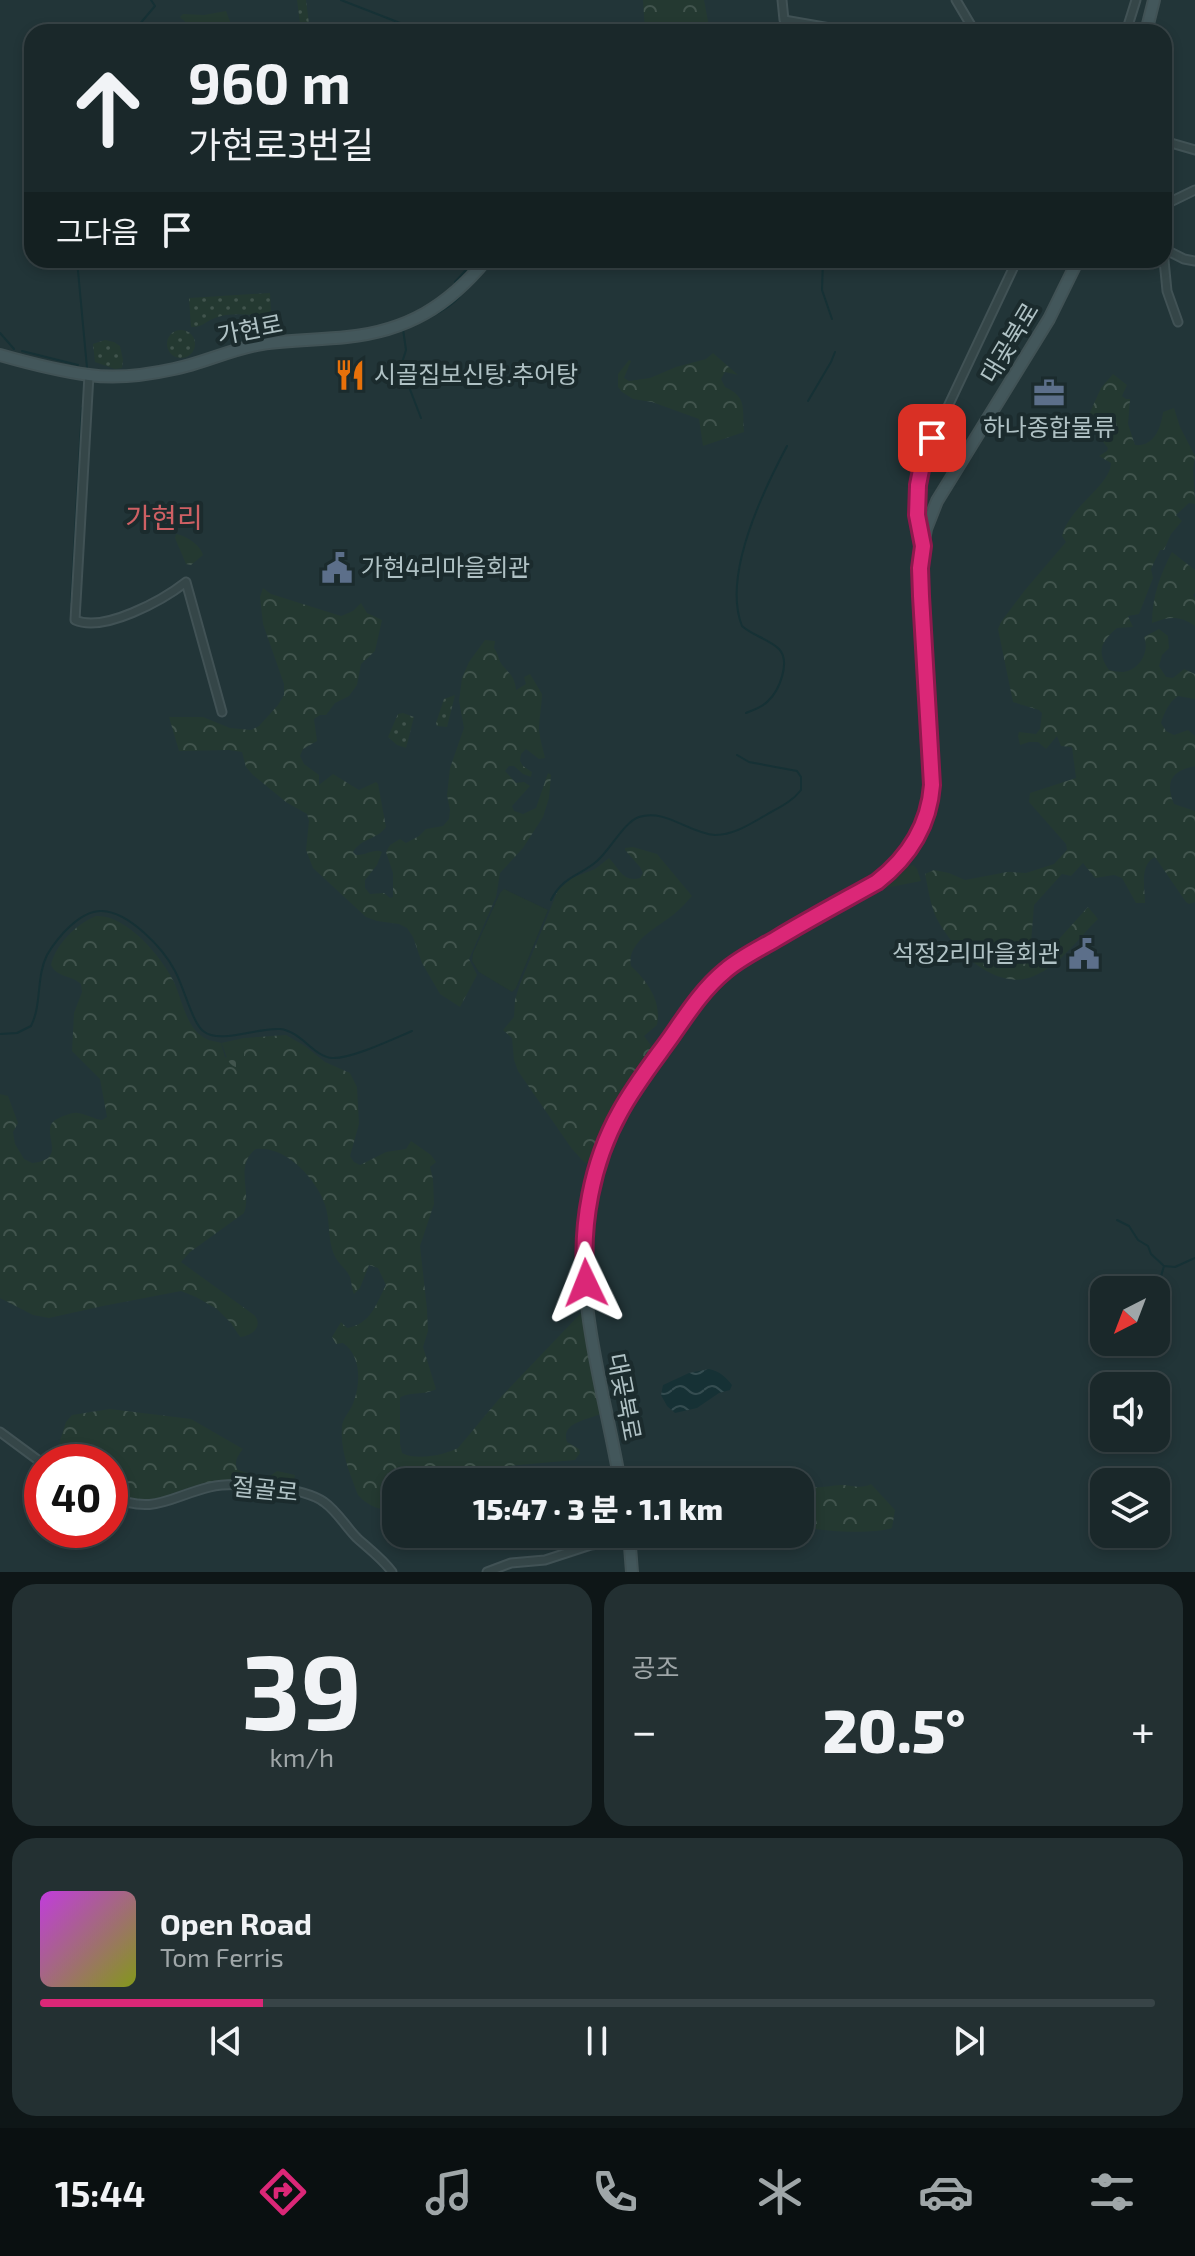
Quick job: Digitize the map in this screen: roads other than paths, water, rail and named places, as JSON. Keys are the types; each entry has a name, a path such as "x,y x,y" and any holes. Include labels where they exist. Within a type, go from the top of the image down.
{"street":[{"path":"782,0 784,20 807,24"},
{"path":"956,0 970,24"},
{"path":"1128,24 1136,0"},
{"path":"1148,24 1154,0"},
{"path":"1172,143 1195,150"},
{"path":"1172,201 1195,190"},
{"path":"1172,253 1195,261"},
{"name":"가현로","path":"0,355 89,375 131,376 188,366 256,345 346,338 392,329 443,303 480,268"},
{"path":"923,546 917,499 926,453 1013,268"},
{"name":"대곶북로","path":"617,1468 585,1276 586,1222 602,1152 614,1122 632,1091 711,984 740,961 877,882 903,859 914,844 927,816 932,785 920,568 926,529 937,501 1049,319 1074,268"},
{"path":"1165,268 1167,291 1178,322"},
{"path":"89,375 75,620 86,624 118,618 159,601 186,582 222,712"},
{"path":"0,1432 24,1450"},
{"name":"절골로","path":"128,1503 160,1503 223,1485 273,1486 300,1491 325,1502 392,1572"},
{"path":"487,1572 511,1563 545,1560 582,1548"},
{"path":"630,1548 632,1572"}],"water":[{"path":"709,1369 727,1379 732,1385 730,1390 719,1393 697,1408 675,1413 667,1406 661,1395 663,1385 689,1373"}],"waterway":[{"path":"140,24 155,6 151,0"},
{"path":"341,0 400,23"},
{"path":"78,268 87,368"},
{"path":"456,284 466,268"},
{"path":"823,268 822,290 832,319"},
{"path":"413,325 447,307 463,292"},
{"path":"403,329 406,350 401,366 421,418"},
{"path":"0,333 14,349"},
{"path":"22,351 78,365"},
{"path":"808,401 835,352"},
{"path":"71,602 82,408"},
{"path":"746,713 763,705 772,696 784,669 779,649 742,626 737,606 737,583 748,534 787,446"},
{"path":"551,900 566,881 597,861 628,824 639,817 668,818 706,834 722,835 754,822 801,790 801,777 797,771 749,762 737,755"},
{"path":"0,1034 17,1033 31,1026 47,955 63,933 78,920 102,911 134,924 154,942 175,971 199,1026 210,1035 229,1036 280,1029 294,1034 325,1057 332,1058 361,1052 412,1031"},
{"path":"1117,1220 1129,1226 1138,1240 1148,1246 1151,1254 1163,1265"},
{"path":"1161,1276 1164,1266 1175,1267 1195,1258"}],"place":[{"name":"시골집보신탕.추어탕","path":"350,375"},
{"name":"하나종합물류","path":"1049,393"},
{"name":"가현4리마을회관","path":"337,568"},
{"name":"석정2리마을회관","path":"1084,954"}],"district":[{"name":"가현리","path":"164,518"}]}
